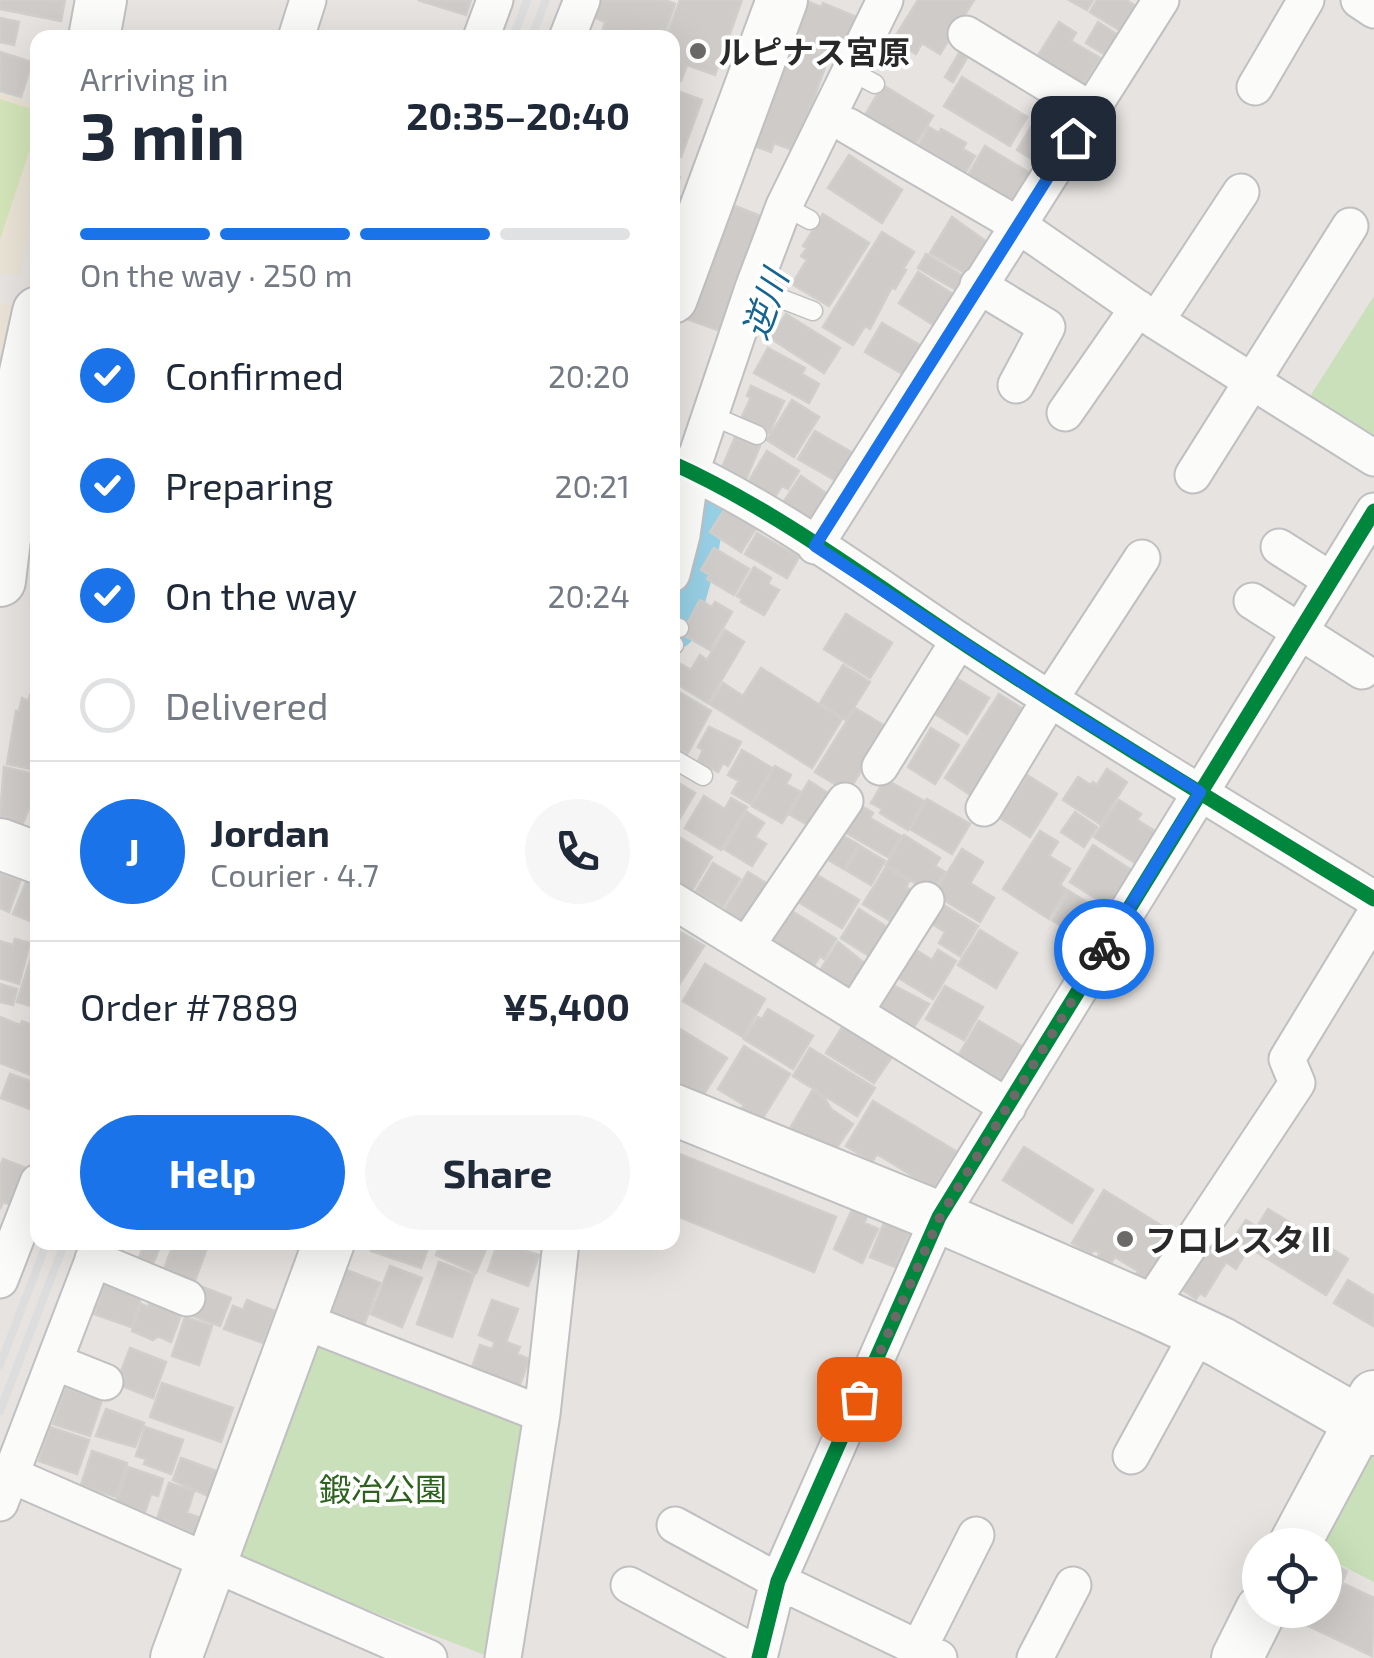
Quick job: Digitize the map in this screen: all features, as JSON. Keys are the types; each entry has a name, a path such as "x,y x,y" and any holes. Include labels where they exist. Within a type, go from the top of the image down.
{"street":[{"path":"95,30 101,0"},
{"path":"299,30 308,0"},
{"path":"484,30 495,0"},
{"path":"571,30 582,0"},
{"path":"680,276 782,0"},
{"path":"680,575 690,537 693,473 718,418 762,290 862,77 884,0"},
{"path":"815,546 1161,0"},
{"path":"1256,87 1306,0"},
{"path":"1359,0 1374,10"},
{"path":"966,34 1091,110"},
{"path":"848,126 1018,224 1147,315 1374,458"},
{"path":"1066,413 1147,315 1240,192"},
{"path":"1193,474 1350,226"},
{"path":"978,285 1047,327 1016,385"},
{"path":"0,581 30,381"},
{"path":"693,473 815,546 1050,700 1374,899"},
{"path":"629,1585 759,1656 778,1581 940,1217 1374,511"},
{"path":"1279,547 1332,580"},
{"path":"984,808 1142,558"},
{"path":"1252,602 1362,671"},
{"path":"880,767 958,640"},
{"path":"748,945 846,801"},
{"path":"0,844 30,855"},
{"path":"855,1012 926,900"},
{"path":"680,905 1008,1107"},
{"path":"1148,1308 1297,1083 1287,1059 1374,916"},
{"path":"680,1112 940,1217 1148,1308 1369,1416 1304,1528"},
{"path":"0,1280 30,1203"},
{"path":"176,1658 326,1250"},
{"path":"503,1658 542,1414 560,1250"},
{"path":"187,1298 96,1251 6,1489 211,1561 372,1647 429,1658"},
{"path":"301,1320 542,1414"},
{"path":"1131,1456 1200,1332"},
{"path":"55,1362 104,1382"},
{"path":"675,1525 913,1651 976,1536"},
{"path":"1035,1658 1073,1585"},
{"path":"1237,1658 1252,1628"}],"lane":[{"path":"762,290 813,311"},
{"path":"718,418 757,435"},
{"path":"680,762 704,776"}],"shaded area":[{"path":"0,93 30,102 30,224 20,275 0,273"},
{"path":"0,304 16,306 0,407"}],"green space":[{"path":"0,99 30,109 30,149 0,239"},
{"path":"1374,296 1374,442 1307,401"},
{"name":"鍛冶公園","path":"309,1331 524,1415 485,1655 232,1558"},
{"path":"1374,1454 1374,1582 1342,1566 1342,1528 1325,1528 1361,1459"}],"building":[{"path":"0,0 65,0 61,21 0,9"},
{"path":"418,0 471,0 466,15"},
{"path":"600,0 665,0 675,4 666,30 605,30 605,22 594,17"},
{"name":"ルピナス宮原","path":"680,0 742,0 715,75 687,65 680,81 680,30 669,30"},
{"path":"804,0 821,7 823,3 861,19 845,60 802,43 805,35 792,30"},
{"path":"918,0 974,0 940,54 922,43 916,54 893,40"},
{"path":"1069,0 1093,0 1087,10"},
{"path":"1097,0 1126,0 1139,8 1124,33 1090,12"},
{"path":"0,18 19,22 14,45 0,42"},
{"path":"1059,22 1076,33 1071,41 1100,58 1082,87 1034,62"},
{"path":"1098,22 1121,37 1109,57 1086,43"},
{"path":"789,42 829,56 795,151 774,143 771,152 752,145"},
{"path":"961,50 969,54 953,82 945,77"},
{"path":"0,52 30,61 21,97 0,91"},
{"path":"962,77 1027,117 1010,146 944,106"},
{"path":"883,85 933,116 914,147 861,122"},
{"path":"680,92 702,100 680,157"},
{"path":"929,127 966,143 963,149 975,156 963,177 916,150"},
{"path":"1031,127 1055,141 1041,165 1017,150"},
{"path":"985,146 1033,175 1016,205 968,175"},
{"path":"849,155 902,190 882,223 828,188"},
{"path":"730,204 763,217 720,331 687,319"},
{"path":"823,214 869,243 829,306 792,284 807,260 801,256 807,248 803,246"},
{"path":"952,217 991,245 968,275 930,253"},
{"path":"882,232 914,252 870,329 865,326 853,345 823,327"},
{"path":"926,254 966,278 958,291 918,268"},
{"path":"918,272 954,295 935,326 899,303"},
{"path":"786,314 840,348 824,373 770,338"},
{"path":"882,323 923,347 906,376 865,352"},
{"path":"768,348 805,368 802,374 819,384 809,403 754,373"},
{"path":"751,386 784,401 769,433 741,419 751,397 747,396"},
{"path":"792,400 819,417 794,457 767,440"},
{"path":"815,431 858,456 842,484 798,459"},
{"path":"736,435 760,446 744,484 721,470"},
{"path":"767,451 799,471 788,489 782,486 771,503 745,487"},
{"path":"801,476 832,497 814,523 780,507"},
{"path":"725,509 756,528 741,552 710,532"},
{"path":"757,533 799,557 787,578 745,554"},
{"path":"714,548 749,569 734,595 707,579 710,575 701,570"},
{"path":"754,567 771,578 768,584 779,590 764,615 737,596"},
{"path":"700,600 712,607 715,602 732,612 710,650 682,634"},
{"path":"846,614 892,643 870,678 824,649"},
{"path":"725,630 744,642 708,703 680,686 680,664 691,670 700,655 707,660"},
{"path":"843,665 870,682 846,720 820,703"},
{"path":"761,668 842,719 812,768 710,704 723,683 743,696"},
{"path":"953,676 989,698 967,734 931,711"},
{"path":"680,693 711,711 687,754 680,750"},
{"path":"999,694 1029,713 975,798 945,778"},
{"path":"30,696 30,769 7,764 16,711 22,698 28,701"},
{"path":"855,708 888,728 848,792 815,772"},
{"path":"709,727 741,742 728,766 723,763 718,772 698,761 703,750 698,747"},
{"path":"931,728 959,745 935,784 908,767"},
{"path":"742,750 772,768 751,804 732,793 739,781 728,775"},
{"path":"775,766 791,775 786,784 801,792 782,823 752,806"},
{"path":"4,767 30,773 30,806 20,830 3,824 5,818 0,816"},
{"path":"1107,769 1127,782 1100,824 1063,800 1078,777 1097,785"},
{"path":"1027,775 1057,794 1030,837 994,814 1004,798 1010,802"},
{"path":"885,779 924,801 908,830 871,803"},
{"path":"809,781 836,798 813,828 789,814"},
{"path":"680,784 695,793 680,818"},
{"path":"704,796 725,809 731,798 747,807 721,850 685,828"},
{"path":"927,799 970,824 952,854 910,829"},
{"path":"1119,800 1141,814 1137,820 1163,836 1143,868 1094,837"},
{"path":"853,801 873,813 870,818 901,836 888,857 838,828"},
{"path":"747,812 764,823 755,837 766,844 752,866 724,849"},
{"path":"1075,812 1097,827 1084,847 1061,832"},
{"path":"1040,831 1058,842 1049,856 1070,869 1060,885 1067,890 1049,919 1003,889"},
{"path":"840,834 859,845 844,869 825,858"},
{"path":"904,835 940,858 935,866 945,872 931,893 886,865"},
{"path":"680,838 712,857 688,897 680,892"},
{"path":"1093,845 1139,875 1116,911 1070,882"},
{"path":"860,846 885,861 871,885 846,870"},
{"path":"962,849 983,862 970,883 994,898 980,922 934,894"},
{"path":"713,863 740,879 723,907 696,891"},
{"path":"886,867 909,881 906,887 919,895 904,918 894,912 889,920 863,904"},
{"path":"748,872 774,888 748,931 722,914"},
{"path":"812,872 859,900 842,928 795,900"},
{"path":"0,874 20,881 9,912 0,908"},
{"path":"29,875 30,921 13,914"},
{"path":"1069,891 1113,919 1095,947 1052,920"},
{"path":"942,904 978,926 960,956 939,943 945,932 931,923"},
{"path":"859,909 893,931 880,963 841,938"},
{"path":"792,911 836,939 824,959 820,956 811,970 770,945"},
{"path":"980,930 1017,953 996,988 958,965"},
{"path":"680,932 704,946 680,983"},
{"path":"15,939 30,943 19,984 0,978 0,941 13,945"},
{"path":"838,942 873,970 855,997 816,977"},
{"path":"911,947 932,960 938,950 956,961 933,999 894,975"},
{"path":"30,961 30,1006 17,1002"},
{"path":"705,964 765,999 743,1037 683,1001"},
{"path":"0,984 17,989 13,1005 0,1002"},
{"path":"891,984 929,1004 910,1033 878,1012"},
{"path":"945,986 983,1007 964,1040 926,1019"},
{"path":"768,1009 813,1036 793,1069 744,1039"},
{"path":"0,1017 20,1025 22,1021 30,1024 30,1075 0,1063"},
{"path":"846,1021 895,1052 874,1083 826,1053"},
{"path":"979,1021 1023,1047 996,1086 957,1058"},
{"path":"680,1029 727,1058 700,1100 680,1093"},
{"path":"744,1046 790,1074 761,1121 718,1089"},
{"path":"810,1048 875,1088 857,1116 793,1076"},
{"path":"10,1074 30,1081 30,1109 1,1098"},
{"path":"812,1091 853,1124 829,1159 785,1137"},
{"path":"873,1101 957,1152 934,1189 877,1154 872,1162 846,1146"},
{"path":"1024,1147 1093,1190 1072,1223 1003,1180"},
{"path":"680,1154 836,1217 814,1272 680,1217"},
{"path":"3,1159 26,1168 15,1199 9,1204 3,1202 0,1209 0,1167"},
{"name":"フロレスタⅡ","path":"1104,1190 1178,1236 1146,1288 1132,1279 1138,1271 1115,1257 1106,1270 1094,1262 1100,1253 1094,1250 1091,1254 1072,1243"},
{"path":"1268,1209 1348,1259 1326,1295 1234,1238 1246,1220 1257,1227"},
{"path":"852,1210 867,1216 864,1223 878,1229 862,1263 834,1249"},
{"path":"884,1223 910,1231 895,1267 870,1257"},
{"path":"1208,1231 1245,1254 1236,1269 1226,1262 1205,1296 1200,1293 1196,1299 1175,1285"},
{"path":"142,1250 159,1250 152,1266 138,1261"},
{"path":"171,1250 206,1250 192,1289 161,1277"},
{"path":"371,1250 427,1250 421,1268"},
{"path":"438,1250 486,1250 476,1273 436,1255"},
{"path":"495,1250 523,1250 539,1255 528,1286 488,1271"},
{"path":"439,1262 474,1275 452,1337 417,1324"},
{"path":"390,1266 422,1278 402,1327 371,1314"},
{"path":"344,1269 380,1283 361,1333 324,1319"},
{"path":"1348,1280 1374,1296 1373,1326 1334,1303"},
{"path":"106,1282 142,1295 131,1327 94,1314"},
{"path":"197,1285 231,1298 220,1326 187,1314"},
{"path":"151,1299 182,1312 171,1342 132,1331 141,1304 148,1307"},
{"path":"247,1300 275,1311 263,1343 224,1329 233,1306 243,1310"},
{"path":"492,1300 518,1309 506,1342 520,1347 517,1354 529,1359 519,1388 471,1370 480,1345 492,1349 495,1342 479,1335"},
{"path":"185,1317 212,1326 199,1365 172,1356"},
{"path":"130,1348 166,1362 153,1398 122,1386 125,1376 120,1374"},
{"path":"162,1383 233,1408 221,1442 150,1417"},
{"path":"65,1388 102,1400 90,1436 53,1424"},
{"path":"106,1409 144,1423 135,1447 96,1436"},
{"path":"50,1427 89,1440 77,1474 39,1461"},
{"path":"145,1427 183,1440 171,1474 144,1464 146,1459 136,1456"},
{"path":"92,1451 127,1463 116,1497 81,1485"},
{"path":"181,1458 222,1473 213,1498 173,1480"},
{"path":"128,1467 163,1479 158,1496 151,1494 145,1512 116,1502"},
{"path":"169,1483 194,1491 187,1513 203,1519 198,1534 157,1519"},
{"path":"1342,1583 1374,1598 1372,1656 1312,1628 1342,1628"}],"waterway":[{"name":"逆川","path":"680,596 698,516"}],"railway":[{"path":"516,30 527,0"},
{"path":"534,30 546,0"},
{"path":"0,1365 44,1250"},
{"path":"0,1411 62,1250"}],"cycle path":[{"path":"680,467 786,525 1069,711 1374,899"},
{"path":"759,1658 778,1581 939,1217 1374,511"}],"way so far":[{"path":"859,1399 940,1217 1104,949"}],"place":[{"name":"ルピナス宮原","path":"698,51"},
{"name":"フロレスタⅡ","path":"1125,1239"}],"route":[{"path":"1073,138 815,546 1050,700 1200,792 1104,949"}]}
